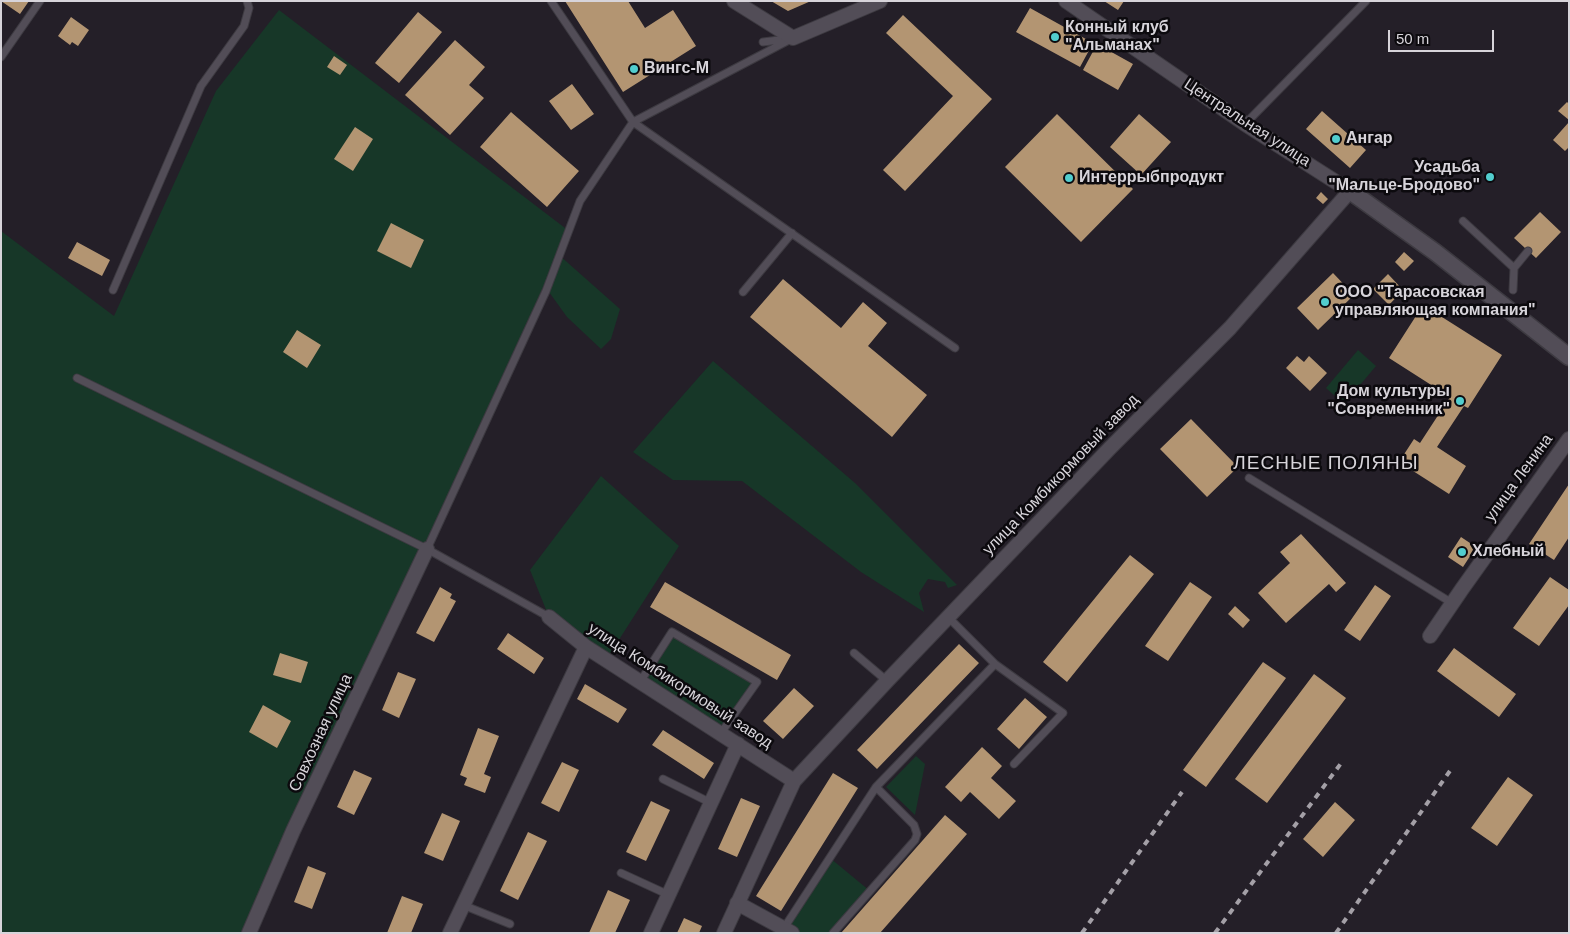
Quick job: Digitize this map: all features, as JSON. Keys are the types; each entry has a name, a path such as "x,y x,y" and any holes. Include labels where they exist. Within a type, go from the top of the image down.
{"street":[{"path":"734,1 793,38 880,1"},
{"name":"Центральная улица","path":"1066,1 1245,124 1350,191 1435,252 1569,357"},
{"name":"улица Комбикормовый завод","path":"724,933 794,780 1110,448 1230,328 1350,191"},
{"name":"улица Ленина","path":"1431,629 1452,603 1569,439"},
{"name":"Совхозная улица","path":"248,933 293,831 427,549"},
{"name":"улица Комбикормовый завод","path":"549,617 586,647 794,780"},
{"path":"450,933 586,647"},
{"path":"651,933 738,744"},
{"path":"737,903 788,931"}],"lane":[{"path":"1,57 40,1"},
{"path":"113,290 201,86 244,26 248,8 247,1"},
{"path":"551,1 633,122 955,348"},
{"path":"1245,124 1366,1"},
{"path":"427,549 546,291 580,201 633,122 793,38"},
{"path":"763,42 793,38"},
{"path":"1463,220 1514,268"},
{"path":"743,292 792,233"},
{"path":"1514,290 1514,268 1528,251"},
{"path":"77,378 427,549 549,617"},
{"path":"1249,478 1452,603"},
{"path":"948,617 995,664 1064,713 1014,764"},
{"path":"640,682 672,632 757,682 721,733"},
{"path":"854,652 887,681"},
{"path":"788,931 876,787 995,664"},
{"path":"663,779 711,803"},
{"path":"833,933 915,840 917,834 914,825 876,787"},
{"path":"620,873 669,895"},
{"path":"463,905 510,924"}],"green space":[{"path":"279,10 569,231 293,831 244,933 1,933 1,231 114,316 216,91"},
{"path":"559,255 620,309 611,339 601,349 567,317 549,292"},
{"path":"1358,350 1376,366 1344,404 1326,388"},
{"path":"713,361 855,483 957,585 948,588 945,582 928,579 919,593 924,612 861,572 742,481 673,480 633,452"},
{"path":"601,476 679,546 606,660 549,617 530,570"},
{"path":"672,632 757,682 721,733 640,682"},
{"path":"916,756 925,764 915,815 886,787"},
{"path":"830,858 870,891 833,933 792,933 784,928"}],"building":[{"path":"1,1 29,1 20,14"},
{"name":"Вингс-М","path":"565,1 628,1 645,28 673,10 696,46 623,92"},
{"path":"771,1 811,1 788,11"},
{"path":"1104,1 1124,1 1118,10"},
{"name":"Конный клуб \"Альманах\"","path":"1030,8 1093,43 1080,67 1016,32"},
{"path":"418,12 442,32 399,83 375,63"},
{"path":"903,15 992,99 905,191 883,170 953,96 886,33"},
{"path":"71,17 89,30 78,46 72,42 70,45 58,36"},
{"path":"455,40 485,67 469,85 484,98 450,135 405,95"},
{"path":"1097,44 1133,64 1118,90 1083,70"},
{"path":"334,56 347,65 340,75 327,67"},
{"path":"572,84 594,114 571,130 549,101"},
{"path":"1567,102 1569,104 1569,120 1558,111"},
{"name":"Ангар","path":"1322,111 1366,150 1350,168 1306,129"},
{"path":"511,112 579,171 547,207 480,147"},
{"name":"Интеррыбпродукт","path":"1057,114 1133,189 1081,242 1005,167"},
{"path":"1139,114 1171,142 1141,175 1110,147"},
{"path":"1569,122 1569,147 1565,151 1553,140"},
{"path":"355,127 373,139 353,171 334,159"},
{"path":"1321,192 1328,199 1323,204 1316,198"},
{"path":"1540,212 1561,232 1536,258 1514,238"},
{"path":"391,223 424,240 411,268 377,251"},
{"path":"77,242 110,260 102,276 68,258"},
{"path":"1404,252 1414,261 1404,271 1395,262"},
{"name":"ООО \"Тарасовская управляющая компания\"","path":"1333,273 1354,295 1318,330 1297,308"},
{"path":"1388,274 1403,290 1389,305 1373,289"},
{"path":"783,279 841,328 863,302 887,323 868,346 927,395 892,437 750,317"},
{"name":"Дом культуры \"Современник\"","path":"1423,305 1502,355 1468,408 1464,406 1437,447 1466,466 1449,494 1399,462 1414,439 1420,443 1450,397 1389,358"},
{"path":"297,330 321,345 307,368 283,352"},
{"path":"1297,356 1304,362 1309,356 1327,373 1310,391 1286,368"},
{"path":"1191,419 1238,467 1207,497 1160,449"},
{"path":"1569,484 1569,537 1554,560 1529,544"},
{"path":"1301,534 1346,583 1336,592 1329,584 1286,623 1258,593 1290,563 1280,552"},
{"name":"Хлебный","path":"1461,537 1476,547 1463,567 1448,557"},
{"path":"1130,555 1154,574 1067,682 1043,662"},
{"path":"1550,577 1569,590 1569,605 1539,646 1513,628"},
{"path":"665,582 791,655 777,680 650,607"},
{"path":"1190,582 1212,597 1168,661 1145,646"},
{"path":"1375,585 1391,596 1360,641 1344,630"},
{"path":"440,587 452,594 450,598 456,601 434,642 416,633"},
{"path":"1235,606 1250,620 1243,628 1228,614"},
{"path":"508,633 544,658 534,674 497,649"},
{"path":"959,644 979,663 877,769 857,750"},
{"path":"1454,648 1516,694 1499,717 1437,671"},
{"path":"280,653 308,662 301,683 273,675"},
{"path":"1263,662 1286,678 1206,787 1183,770"},
{"path":"398,672 416,679 399,718 382,710"},
{"path":"1314,674 1346,698 1267,803 1235,779"},
{"path":"585,684 627,709 618,723 577,699"},
{"path":"794,688 814,706 783,739 763,721"},
{"path":"1025,698 1047,717 1019,749 997,729"},
{"path":"263,705 291,721 277,748 249,732"},
{"path":"478,728 499,736 484,774 491,777 485,793 464,785 467,778 460,775"},
{"path":"663,730 714,763 704,779 652,745"},
{"path":"982,747 1002,766 991,778 1016,801 999,819 970,792 961,802 945,787"},
{"path":"562,762 579,770 559,812 541,803"},
{"path":"354,770 372,778 354,815 337,807"},
{"path":"833,773 858,788 781,911 756,896"},
{"path":"1508,777 1533,795 1497,846 1471,828"},
{"path":"741,798 760,806 737,857 718,849"},
{"path":"651,801 670,810 646,861 626,852"},
{"path":"1335,802 1355,820 1323,857 1303,839"},
{"path":"442,813 460,821 443,861 424,853"},
{"path":"945,815 967,834 880,933 841,933"},
{"path":"528,832 547,841 518,900 500,891"},
{"path":"308,866 326,873 312,909 294,902"},
{"path":"608,890 630,900 615,933 589,933"},
{"path":"402,896 423,904 411,933 387,933"},
{"path":"684,918 702,926 699,933 677,933"}],"railway":[{"path":"1215,933 1342,762"},
{"path":"1336,933 1452,768"},
{"path":"1082,933 1182,792"}],"place":[{"name":"Конный клуб \"Альманах\"","path":"1055,37"},
{"name":"Вингс-М","path":"634,69"},
{"name":"Ангар","path":"1336,139"},
{"name":"Усадьба \"Мальце-Бродово\"","path":"1490,177"},
{"name":"Интеррыбпродукт","path":"1069,178"},
{"name":"ООО \"Тарасовская управляющая компания\"","path":"1325,302"},
{"name":"Дом культуры \"Современник\"","path":"1460,401"},
{"name":"Хлебный","path":"1462,552"}],"district":[{"name":"ЛЕСНЫЕ ПОЛЯНЫ","path":"1326,464"}]}
